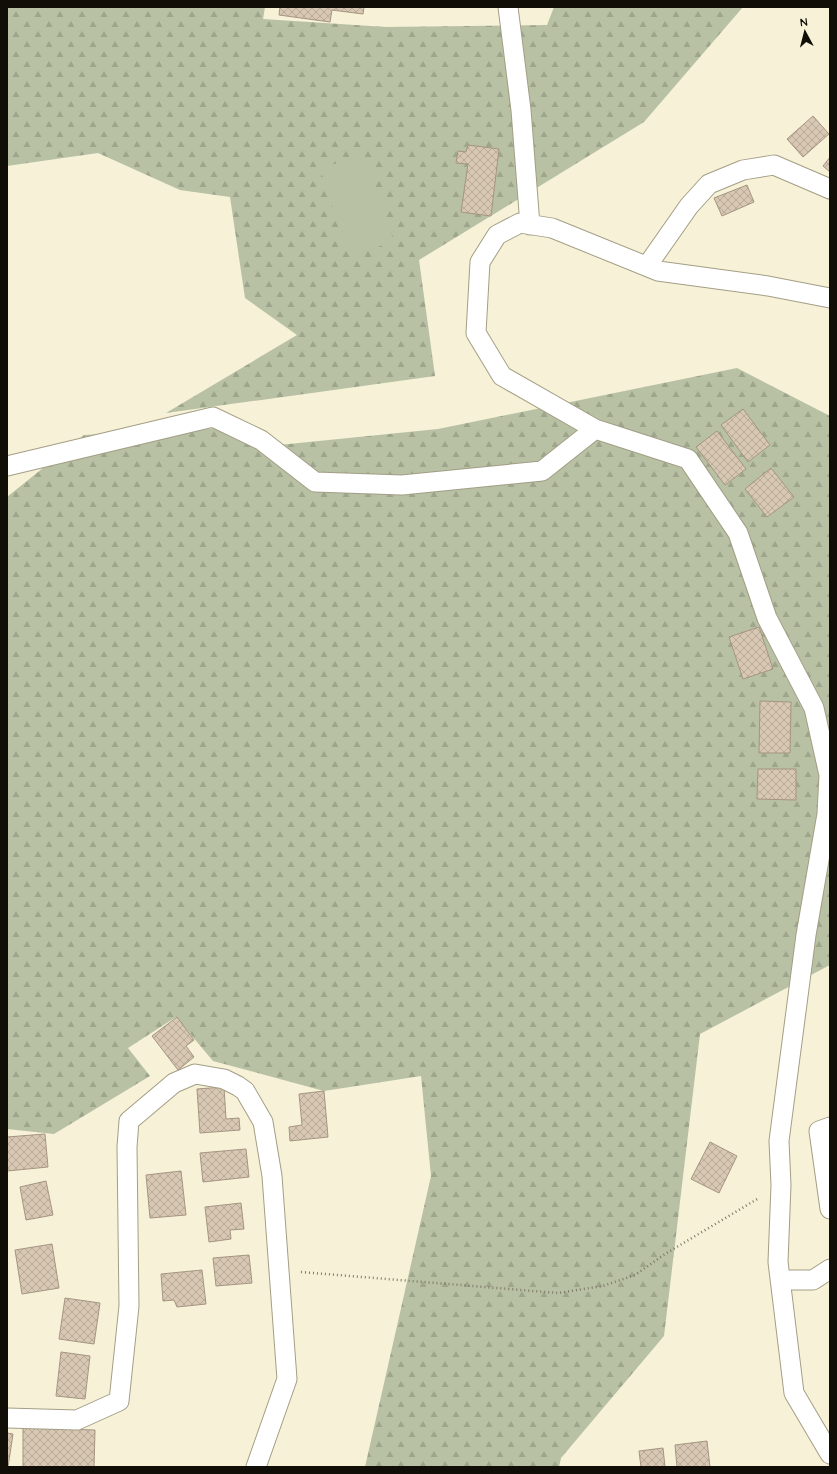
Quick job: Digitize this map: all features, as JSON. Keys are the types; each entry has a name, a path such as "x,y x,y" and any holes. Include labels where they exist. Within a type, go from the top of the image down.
{"street":[{"path":"508,7 521,110 530,225"},
{"path":"647,266 688,206 709,184 743,170 774,165 830,189"},
{"path":"830,298 768,286 658,271 552,228 520,224 497,235 480,262 476,333 502,376 595,429 688,459 738,534 767,618 814,708 829,775 827,814 806,935 779,1141 781,1185 778,1262 794,1393 830,1454"},
{"path":"7,466 213,417 261,440 315,482 402,485 542,470 595,429"},
{"path":"7,1418 77,1420 119,1402 129,1306 127,1147 129,1121 174,1083 195,1074 224,1079 245,1091 263,1122 272,1176 287,1379 256,1467"},
{"path":"830,1127 819,1131 830,1209"},
{"path":"780,1280 813,1280 830,1269"}],"path":[{"path":"279,1270 558,1293 603,1286 635,1275 665,1254 781,1185"}],"green space":[{"path":"7,7 265,7 263,19 386,27 547,25 554,7 743,7 644,122 419,260 435,376 166,413 297,335 245,298 230,197 180,190 98,153 7,166"},
{"path":"364,154 394,241 350,257 320,169"},
{"path":"737,368 830,416 830,965 700,1034 664,1336 561,1458 559,1467 365,1467 431,1176 421,1076 324,1091 213,1061 176,1017 128,1048 150,1076 54,1134 7,1129 7,497 84,435 241,427 269,446 438,429"}],"building":[{"path":"280,7 364,7 363,14 332,10 330,22 279,15"},
{"path":"813,116 829,134 803,157 787,139"},
{"path":"468,145 499,149 491,216 461,212 468,164 456,163 458,151 466,152"},
{"path":"830,157 830,172 823,166"},
{"path":"747,185 754,202 722,216 714,198"},
{"path":"743,409 770,445 748,462 721,425"},
{"path":"717,431 746,469 725,485 696,447"},
{"path":"771,468 794,497 767,517 745,489"},
{"path":"759,627 773,669 743,679 729,637"},
{"path":"760,701 791,702 790,753 759,753"},
{"path":"758,769 796,769 796,800 757,799"},
{"path":"177,1017 194,1040 186,1046 194,1057 178,1070 152,1036"},
{"path":"224,1087 226,1119 239,1118 240,1130 200,1133 197,1089"},
{"path":"324,1091 328,1137 290,1141 289,1127 302,1125 299,1094"},
{"path":"45,1134 48,1167 7,1171 7,1137"},
{"path":"710,1142 737,1156 719,1193 691,1179"},
{"path":"246,1149 249,1177 203,1182 200,1153"},
{"path":"181,1171 186,1215 150,1218 146,1175"},
{"path":"46,1181 53,1215 26,1220 20,1187"},
{"path":"241,1203 244,1229 230,1230 231,1239 209,1242 205,1207"},
{"path":"52,1244 59,1288 22,1294 15,1250"},
{"path":"249,1255 252,1283 216,1286 213,1258"},
{"path":"202,1270 206,1304 177,1307 174,1300 163,1301 161,1274"},
{"path":"65,1298 100,1303 94,1344 59,1339"},
{"path":"61,1352 90,1356 85,1399 56,1396"},
{"path":"23,1428 95,1430 94,1467 23,1467"},
{"path":"7,1433 13,1434 8,1467 7,1467"},
{"path":"707,1441 710,1467 677,1467 675,1445"},
{"path":"663,1448 665,1467 641,1467 639,1451"}]}
